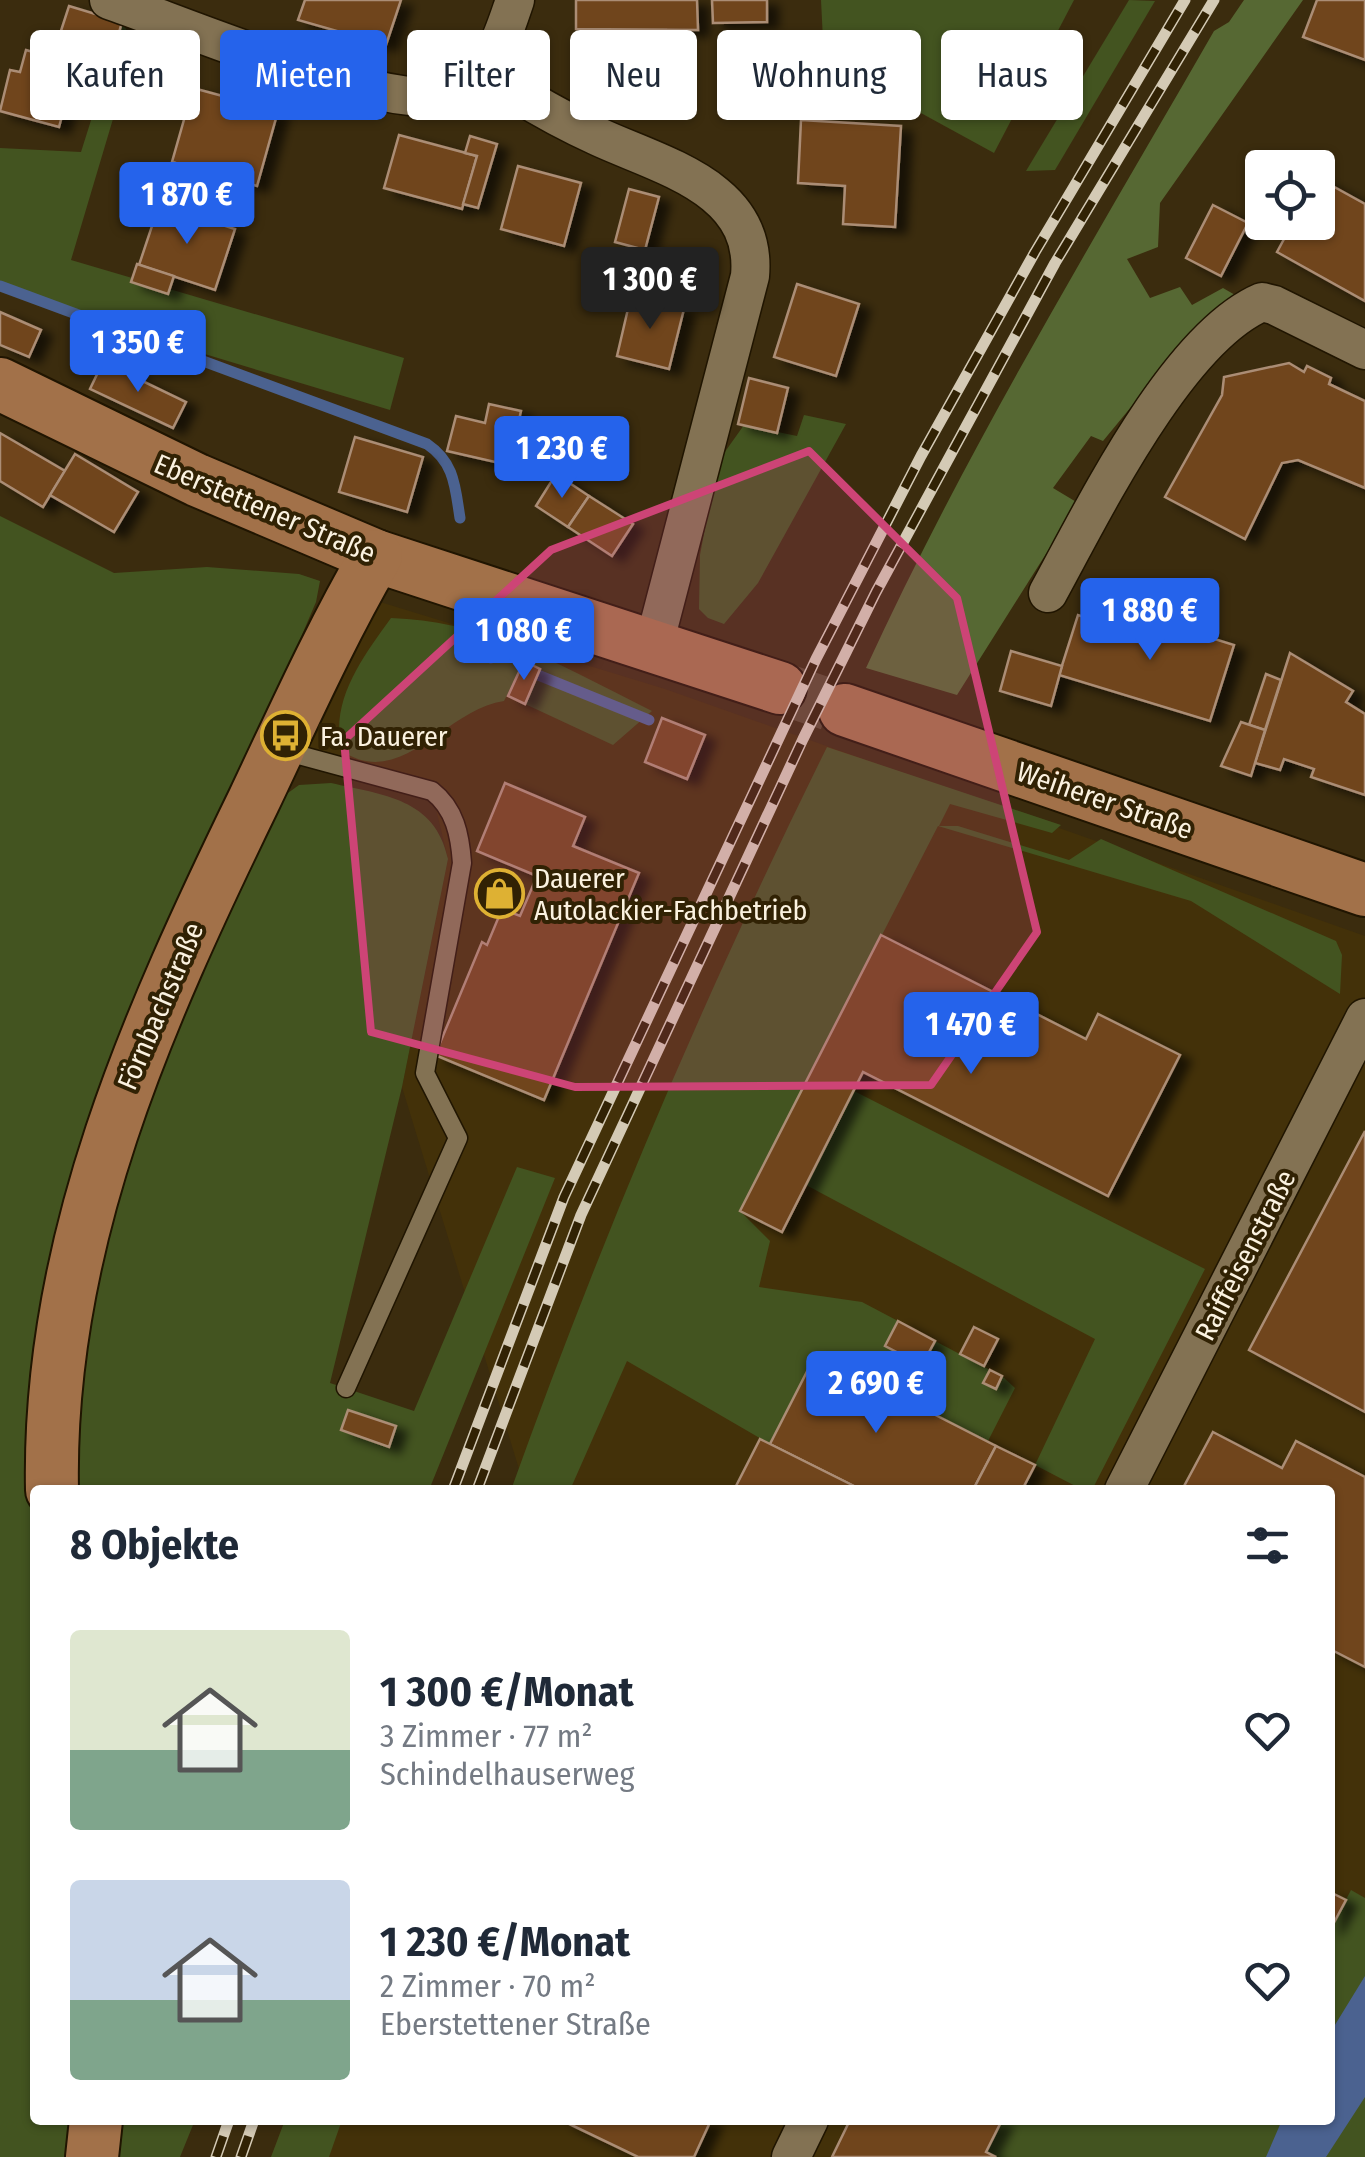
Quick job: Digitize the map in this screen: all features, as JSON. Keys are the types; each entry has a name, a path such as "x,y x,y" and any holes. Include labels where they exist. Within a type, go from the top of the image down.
{"main road":[{"name":"Eberstettener Straße","path":"0,384 197,480 376,556 653,648"},
{"name":"Förnbachstraße","path":"52,1485 60,1345 70,1282 120,1097 179,957 376,556"},
{"path":"653,648 780,688"},
{"name":"Weiherer Straße","path":"845,710 1365,890"},
{"path":"92,2157 95,2125"}],"street":[{"path":"109,0 388,94 407,96"},
{"path":"502,30 514,0"},
{"path":"550,113 705,186 737,215 748,238 750,276 653,648"},
{"path":"1048,593 1154,412 1192,362 1237,317 1262,302 1274,305 1365,350"},
{"name":"Raiffeisenstraße","path":"1127,1485 1365,1018"},
{"path":"792,2157 808,2125"}],"lane":[{"path":"278,750 432,791 450,809 460,842 462,863 425,1073 458,1138 346,1388"}],"highlighted area":[{"path":"809,451 957,598 1037,932 931,1085 575,1087 371,1032 344,740 551,550"}],"shaded area":[{"path":"354,594 665,689 1365,936 1365,1928 1335,1982 1335,1485 513,1485 519,1469 402,1087 448,859 432,792 278,750"},
{"path":"283,2125 1252,2125 1231,2157 271,2157"}],"green space":[{"path":"821,0 1074,0 1058,30 941,30 941,120 1011,120 994,153 921,113 921,30 822,30"},
{"path":"1129,0 1155,1 1055,170 1026,171 1057,120 1083,120 1083,76"},
{"path":"1244,0 1303,0 1160,203 1158,247 1127,259 1150,298 1180,287 1192,305 1223,288 1242,299 1178,350 1103,441 1091,436 1053,488 1078,503 957,695 866,668 946,505 1033,345 1214,31 1229,22"},
{"path":"91,120 113,120 71,260 404,358 390,410 102,323 0,286 0,148 81,152"},
{"path":"804,415 846,424 758,583 724,624 708,618 699,609 700,555 717,463 744,425 797,436"},
{"path":"0,516 114,573 207,567 299,574 320,581 316,602 242,775 130,1014 36,1485 30,1485 30,2125 74,2125 71,2157 0,2157"},
{"path":"391,618 427,621 494,637 557,663 652,711 613,745 525,704 540,669 524,662 504,701 483,707 404,755 364,761 342,751 340,715 351,680"},
{"path":"827,747 1061,825 1052,833 950,804 939,826 958,826 1069,860 1101,839 1336,941 1342,955 1340,994 1191,901 938,826 740,1211 770,1241 759,1287 862,1302 898,1321 885,1346 921,1365 935,1341 990,1370 984,1383 996,1389 1002,1376 1015,1388 988,1441 816,1354 770,1444 627,1361 572,1485 513,1485 658,1114"},
{"path":"331,783 404,803 432,823 448,859 402,1087 330,1383 414,1411 517,1167 555,1178 431,1485 68,1485 86,1310 150,1069 281,798 299,785"},
{"path":"854,1091 1205,1269 1095,1485 1073,1485 1035,1465 1095,1339 806,1185"},
{"path":"1351,1890 1365,1898 1365,2157 996,2157 986,2152 1000,2125 1335,2125 1335,1920"},
{"path":"114,2125 193,2125 180,2157 111,2157"},
{"path":"283,2125 340,2125 329,2157 271,2157"}],"water":[{"path":"1365,1976 1365,2097 1326,2157 1266,2157 1280,2125 1335,2125 1335,2025"}],"building":[{"path":"305,0 401,0 387,42 387,30 333,30 298,20"},
{"path":"576,0 697,0 698,30 576,29"},
{"path":"712,0 767,0 767,22 713,23"},
{"path":"1317,0 1365,0 1365,60 1303,37"},
{"path":"69,6 122,22 120,30 61,30"},
{"path":"26,50 30,51 30,119 0,111 10,70 20,72"},
{"path":"200,90 220,95 220,120 275,120 257,186 172,162 184,120 200,120"},
{"path":"33,120 61,120 59,127"},
{"path":"801,120 901,126 895,227 843,224 845,186 798,183"},
{"path":"399,135 477,156 462,209 384,188"},
{"path":"470,136 497,144 478,208 463,204 477,156 465,153"},
{"path":"175,163 225,176 219,195 170,181"},
{"path":"518,166 581,183 564,246 501,229"},
{"path":"1335,187 1365,204 1365,301 1277,252 1284,240 1335,240"},
{"path":"629,189 659,197 645,250 615,242"},
{"path":"159,205 235,229 215,290 139,265"},
{"path":"1213,205 1245,221 1221,276 1186,258"},
{"path":"137,264 174,276 168,294 131,282"},
{"path":"797,284 859,304 836,376 774,357"},
{"path":"631,296 684,309 669,369 617,356"},
{"path":"0,312 41,330 29,357 0,345"},
{"path":"103,362 186,402 173,428 90,389"},
{"path":"1289,363 1304,372 1307,366 1331,378 1329,384 1365,401 1365,488 1298,460 1282,463 1245,539 1165,497 1222,395 1224,377"},
{"path":"749,378 788,388 777,433 738,424"},
{"path":"489,404 521,411 516,433 529,436 522,468 447,451 456,416 485,423"},
{"path":"0,433 65,471 43,507 0,481"},
{"path":"355,437 423,457 407,512 339,492"},
{"path":"75,454 138,492 114,532 50,495"},
{"path":"556,474 589,496 568,527 536,506"},
{"path":"589,496 633,524 612,556 568,527"},
{"path":"1131,613 1234,645 1210,721 1059,675 1078,615 1126,630"},
{"path":"1011,651 1062,666 1051,706 1000,691"},
{"path":"1290,653 1353,691 1346,702 1365,714 1365,795 1311,777 1314,769 1284,759 1280,770 1255,763"},
{"path":"524,661 540,669 525,704 508,696"},
{"path":"1266,674 1281,680 1265,730 1249,725"},
{"path":"662,718 705,735 687,779 645,762"},
{"path":"1241,722 1265,730 1251,776 1221,766"},
{"path":"505,783 585,817 573,846 639,873 544,1100 435,1055 482,942 487,945 502,909 520,916 537,876 477,851"},
{"path":"881,935 1086,1039 1098,1014 1180,1055 1108,1196 863,1072 782,1232 740,1211"},
{"path":"1365,1131 1365,1412 1249,1350"},
{"path":"898,1321 935,1341 922,1365 885,1346"},
{"path":"974,1327 998,1339 984,1366 960,1354"},
{"path":"816,1354 996,1446 976,1485 852,1485 770,1444"},
{"path":"990,1370 1002,1376 996,1389 983,1383"},
{"path":"348,1410 396,1426 389,1447 341,1430"},
{"path":"1213,1432 1282,1468 1296,1441 1365,1477 1365,1667 1335,1652 1335,1485 1185,1485"},
{"path":"760,1439 852,1485 737,1485"},
{"path":"996,1446 1035,1465 1025,1485 976,1485"},
{"path":"1335,1894 1346,1900 1335,1921"},
{"path":"571,2125 709,2125 694,2157 638,2157"},
{"path":"848,2125 1000,2125 986,2152 996,2157 832,2157"}],"waterway":[{"path":"0,286 427,444 448,468 460,518"},
{"path":"470,633 473,653 491,658"},
{"path":"538,675 649,720"}],"tunnel":[{"path":"780,688 845,710"}],"railway":[{"path":"455,1485 564,1197 816,659 921,456 1035,252 1185,0"},
{"path":"479,1485 581,1215 803,739 876,592 1055,263 1214,0"},
{"path":"216,2157 227,2125"},
{"path":"241,2157 252,2125"}],"place":[{"name":"Fa. Dauerer","path":"285,736"},
{"name":"Dauerer Autolackier-Fachbetrieb","path":"499,894"}]}
